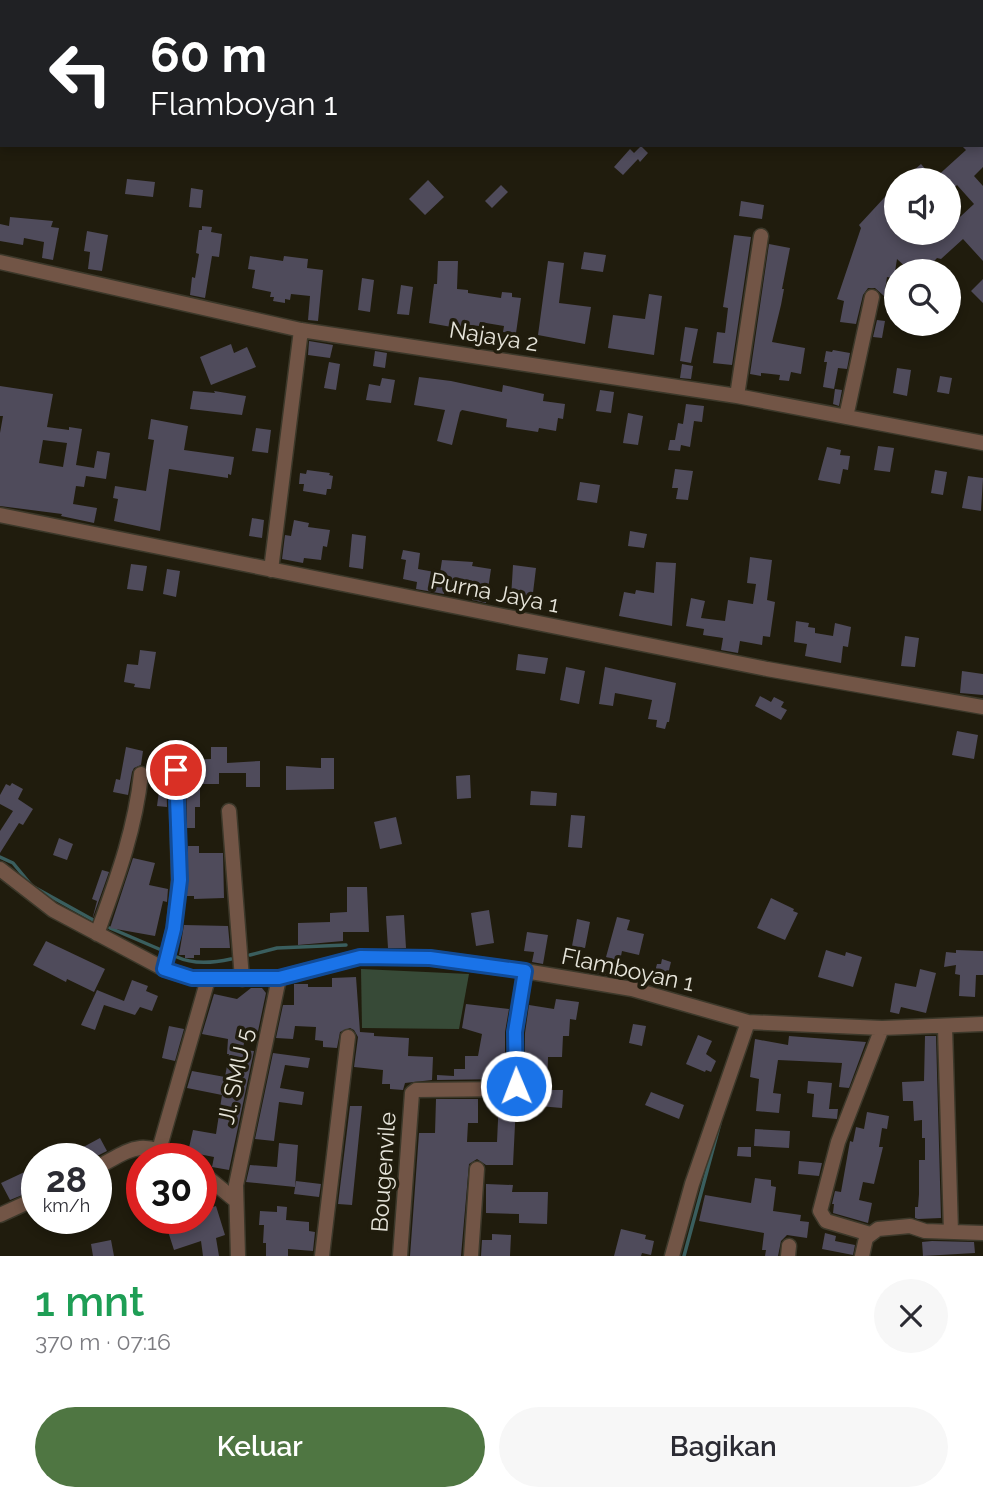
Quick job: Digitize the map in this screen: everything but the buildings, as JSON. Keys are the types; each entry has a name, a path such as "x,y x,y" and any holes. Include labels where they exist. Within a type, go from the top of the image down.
{"street":[{"path":"737,396 761,236"},
{"name":"Najaya 2","path":"0,262 302,330 737,396 983,443"},
{"path":"846,416 872,297"},
{"path":"271,570 302,330"},
{"name":"Purna Jaya 1","path":"0,515 767,669 983,708"},
{"path":"164,969 174,929 180,880 176,770"},
{"path":"97,934 130,838 141,774"},
{"path":"229,811 242,979"},
{"name":"Flamboyan 1","path":"0,869 53,910 164,969 192,978 279,978 360,957 430,958 632,989 748,1022 882,1028 983,1024"},
{"name":"Bougenvile","path":"400,1256 413,1091 514,1090 515,1032 525,971"},
{"name":"Jl. SMU 5","path":"237,1256 235,1194 279,978"},
{"path":"162,1143 208,979"},
{"path":"672,1256 692,1184 748,1022"},
{"path":"945,1027 951,1232"},
{"path":"870,1234 826,1221 820,1211 838,1142 882,1028"},
{"path":"322,1256 348,1037"},
{"path":"471,1256 478,1169"},
{"path":"217,1182 235,1194"},
{"path":"0,1215 21,1205"},
{"path":"862,1256 866,1238 878,1229 910,1226 925,1231 983,1233"}],"green space":[{"path":"361,969 469,974 459,1029 362,1028"}],"waterway":[{"path":"0,857 13,863 32,886 95,921"},
{"path":"110,928 159,949"},
{"path":"250,955 277,948 346,945"},
{"path":"177,957 204,962 231,959"},
{"path":"684,1256 720,1123"}],"route":[{"path":"176,770 180,880 174,929 164,969 192,978 279,978 360,957 430,958 525,971 515,1032 516,1086"}]}
